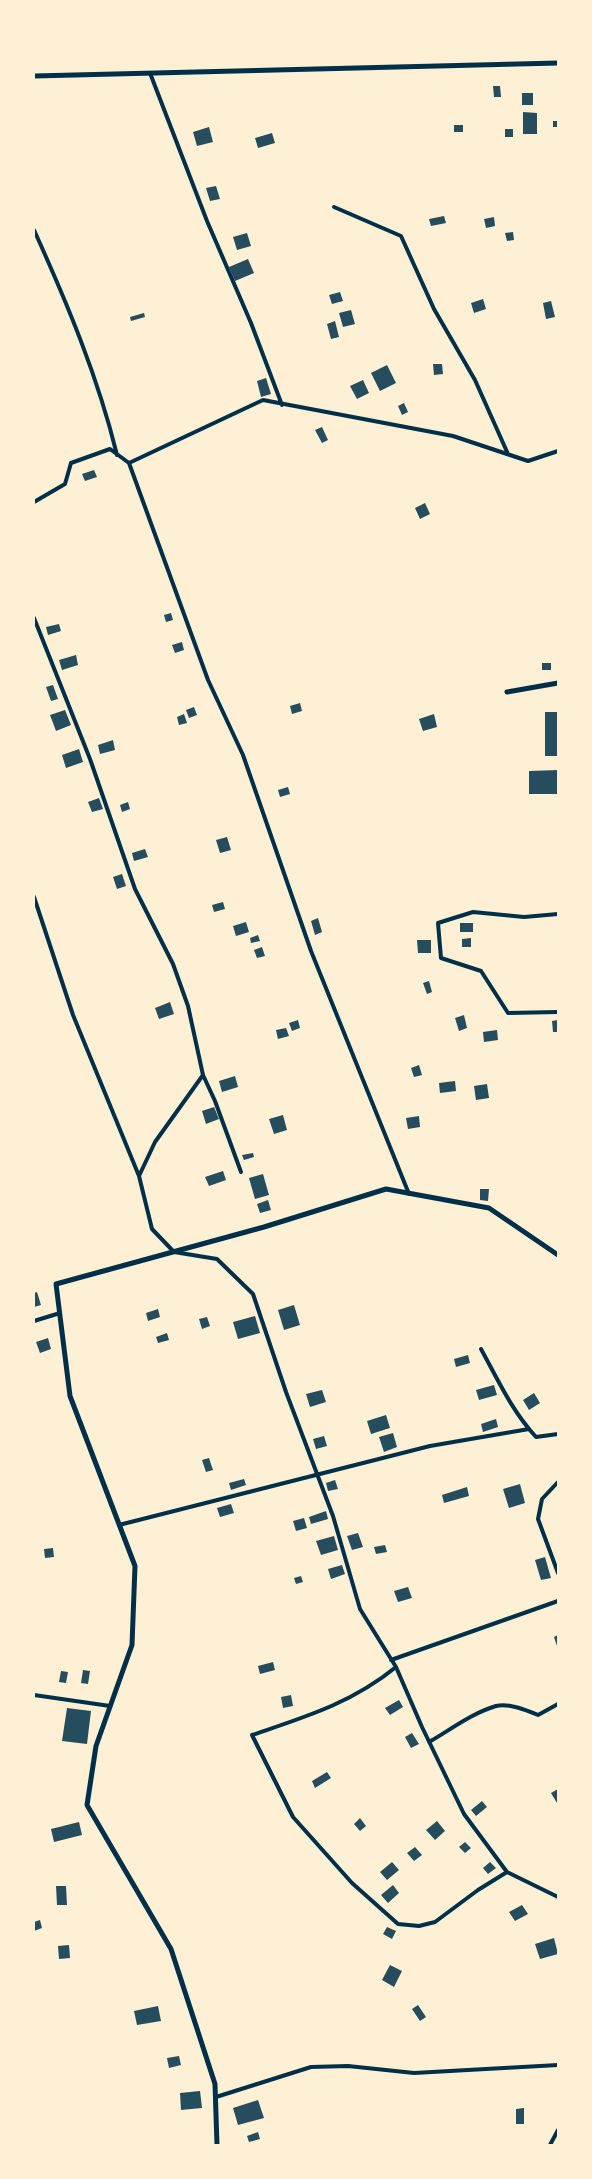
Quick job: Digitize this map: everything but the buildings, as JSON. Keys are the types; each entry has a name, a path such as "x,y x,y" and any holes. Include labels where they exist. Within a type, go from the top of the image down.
{"street":[{"path":"34,76 558,63"},
{"path":"508,692 558,683"},
{"path":"217,2145 215,2084 170,1949 86,1805 96,1746 132,1645 135,1566 70,1396 56,1284 174,1252 386,1189 489,1208 558,1255"}],"lane":[{"path":"150,73 207,221 251,323 282,405"},
{"path":"334,207 401,236 434,309 475,380 508,454"},
{"path":"34,230 52,270 104,404 117,455"},
{"path":"129,464 263,400 453,436 528,461 558,451"},
{"path":"34,502 65,484 71,463 110,450 129,464 208,680 243,755 311,950 409,1194"},
{"path":"34,618 90,759 134,889 173,964 188,1006 203,1075 215,1101 241,1172"},
{"path":"34,897 73,1015 139,1176 152,1229 174,1252 217,1259 254,1294 286,1392 333,1516 360,1610 396,1667 429,1742 464,1814 507,1872 558,1897"},
{"path":"558,914 524,917 473,912 438,923 441,958 481,972 508,1013 558,1012"},
{"path":"139,1176 156,1142 203,1075"},
{"path":"34,1321 60,1313"},
{"path":"481,1349 517,1416 536,1438 558,1434"},
{"path":"119,1525 430,1446 528,1429"},
{"path":"558,1482 542,1499 538,1519 558,1573"},
{"path":"391,1660 558,1601"},
{"path":"396,1667 376,1684 334,1707 252,1736 293,1817 352,1883 398,1924 420,1926 435,1922 478,1890 507,1872"},
{"path":"34,1695 110,1706"},
{"path":"429,1742 463,1722 497,1706 519,1708 538,1715 558,1704"},
{"path":"216,2097 311,2067 348,2066 414,2073 558,2065"},
{"path":"550,2145 558,2130"}]}
